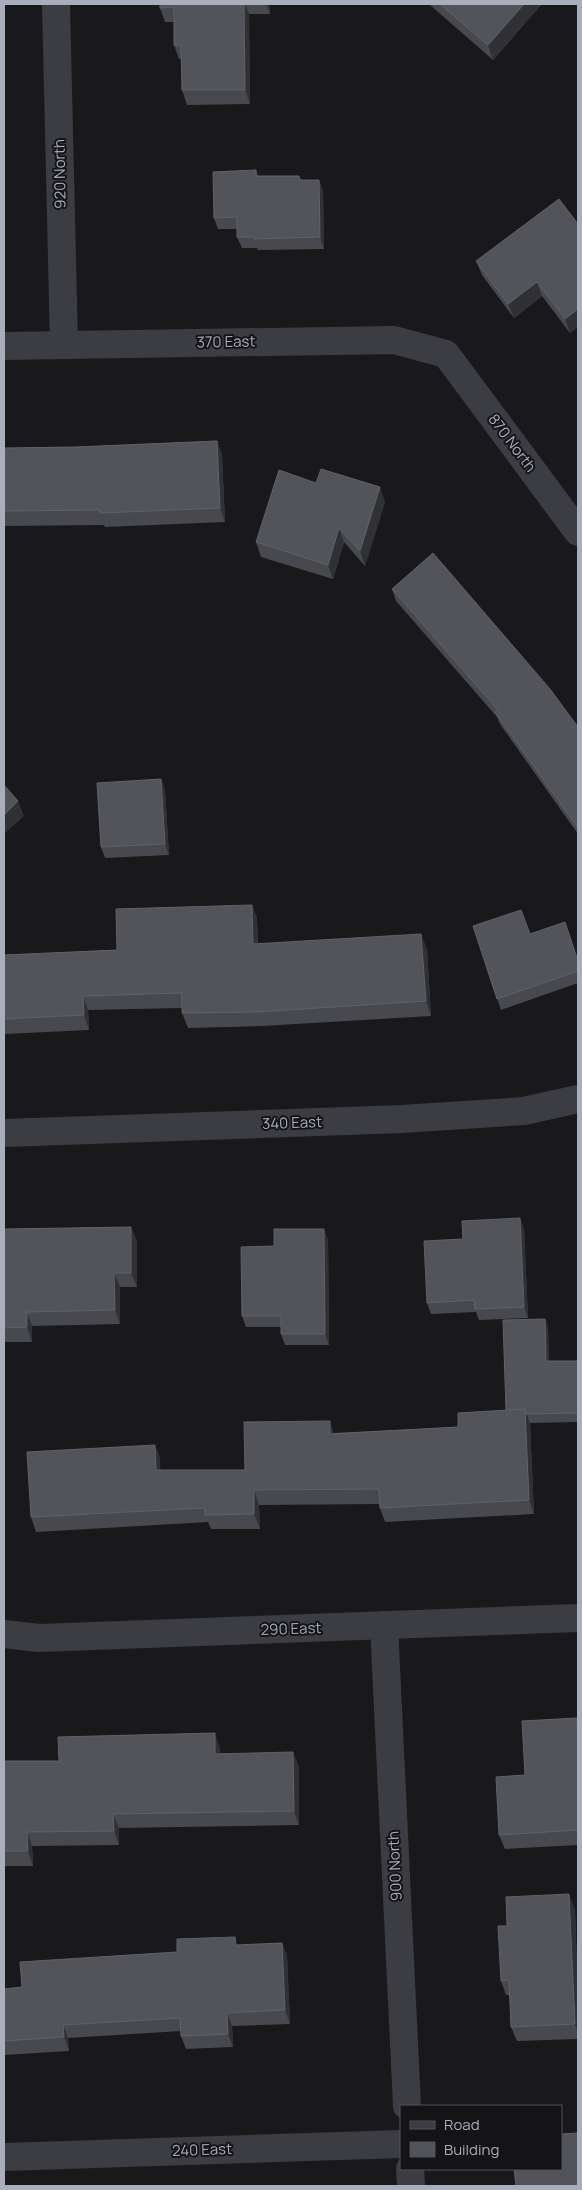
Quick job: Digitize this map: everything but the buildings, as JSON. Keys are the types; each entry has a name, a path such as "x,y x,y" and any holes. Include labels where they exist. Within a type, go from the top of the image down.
{"street":[{"name":"920 North","path":"56,4 64,344"},
{"name":"370 East","path":"4,346 394,340 446,354"},
{"name":"870 North","path":"446,354 578,532"},
{"name":"340 East","path":"4,1133 402,1119 524,1111 578,1099"},
{"name":"290 East","path":"4,1634 39,1638 578,1618"},
{"name":"900 North","path":"384,1625 407,2105"},
{"name":"240 East","path":"4,2157 400,2144"},
{"path":"410,2170 411,2186"}]}
